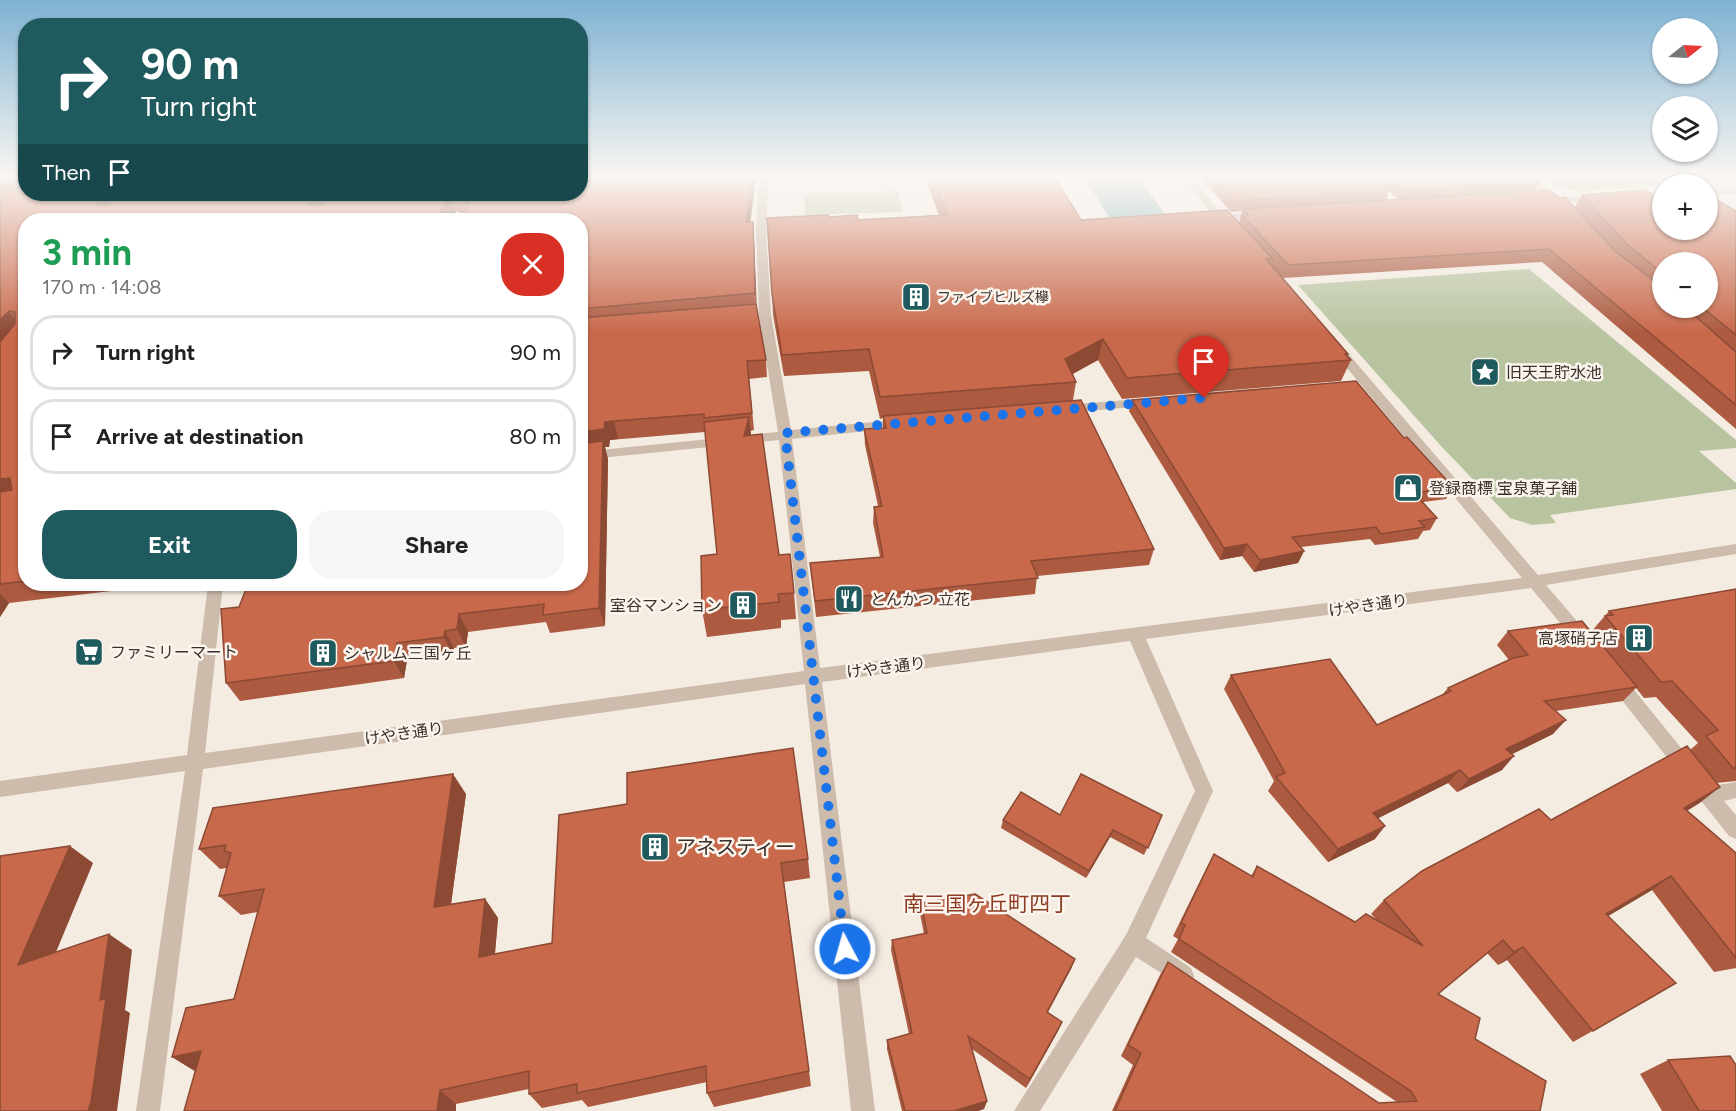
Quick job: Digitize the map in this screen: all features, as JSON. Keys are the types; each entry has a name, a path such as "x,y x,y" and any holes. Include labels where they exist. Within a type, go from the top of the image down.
{"street":[{"path":"761,230 759,315 785,433 814,676 859,1110"},
{"path":"1229,230 1234,235"},
{"path":"1326,337 1370,385 1594,653"},
{"path":"1346,387 1370,385"},
{"path":"1052,410 1169,400"},
{"path":"588,455 785,433 913,422"},
{"name":"けやき通り","path":"0,789 814,676 1136,636 1536,581 1736,549"},
{"path":"148,1111 195,763 214,591"},
{"path":"1026,1111 1133,942 1204,791 1136,636"},
{"path":"1609,670 1736,830"},
{"path":"1709,795 1736,790"},
{"path":"1133,942 1201,988"}],"green space":[{"path":"1529,269 1736,440 1736,448 1699,451 1736,483 1736,489 1550,515 1556,523 1532,525 1510,518 1441,446 1298,285"}],"building":[{"path":"0,230 18,230 18,582 0,584 0,492 12,490 10,478 0,479 0,342 15,324 15,312 9,311 0,320"},
{"path":"588,230 753,230 755,293 588,308"},
{"path":"768,230 1246,230 1273,259 1266,259 1351,360 1127,378 1103,339 1065,359 1076,382 880,397 869,349 782,355 772,294"},
{"path":"1256,230 1595,230 1615,251 1652,279 1652,318 1697,318 1736,352 1736,405 1549,249 1288,265"},
{"path":"1614,230 1652,230 1652,240 1718,240 1718,230 1736,230 1736,335 1715,318 1718,318 1718,252 1652,252 1652,265"},
{"path":"756,304 766,360 747,361 752,413 704,418 704,414 614,421 605,422 604,429 588,431 588,317"},
{"path":"1356,381 1404,438 1407,437 1453,487 1414,493 1437,518 1419,521 1425,527 1381,534 1376,527 1292,537 1304,551 1260,560 1247,544 1224,548 1132,400"},
{"path":"1081,400 1154,549 1031,561 1038,578 815,601 810,563 883,557 874,507 882,506 864,429 886,428 883,416"},
{"path":"749,417 744,436 762,434 779,555 790,554 794,593 778,594 779,602 702,610 701,556 717,554 704,422"},
{"path":"603,441 599,608 543,615 544,604 459,614 457,629 445,631 444,637 397,643 394,661 226,683 221,609 239,607 245,591 588,591 588,443"},
{"path":"1736,589 1736,768 1733,768 1706,736 1718,730 1672,681 1661,682 1605,616 1613,615 1609,611"},
{"path":"1582,621 1637,687 1544,701 1566,720 1506,749 1514,756 1469,779 1460,770 1373,813 1385,826 1338,849 1276,777 1285,773 1231,675 1330,659 1377,725 1451,691 1448,688 1513,658 1528,655 1508,631"},
{"path":"1687,746 1720,787 1684,808 1736,853 1736,958 1671,876 1606,914 1676,983 1593,1031 1523,947 1514,952 1503,940 1438,994 1480,1018 1475,1039 1546,1081 1540,1111 1115,1111 1141,1053 1128,1045 1168,962 1379,1103 1417,1101 1411,1091 1179,939 1185,925 1181,923 1214,854 1253,877 1257,866 1355,922 1366,914 1423,946 1384,900 1422,871 1539,809 1551,820"},
{"path":"793,748 808,859 781,863 809,1071 707,1093 706,1066 577,1093 577,1084 529,1094 529,1071 440,1090 437,1111 184,1111 201,1051 172,1057 186,1008 234,999 264,889 219,896 231,853 224,851 226,845 199,849 213,808 453,774 434,907 485,899 479,957 552,943 559,815 627,804 627,773"},
{"path":"1081,774 1162,815 1148,848 1113,830 1089,871 1003,820 1021,792 1060,815"},
{"path":"70,846 18,965 109,934 100,1000 106,998 91,1102 88,1111 0,1111 0,856"},
{"path":"975,894 1075,959 1047,1012 1062,1022 1030,1079 968,1036 987,1101 954,1111 905,1111 887,1040 912,1033 892,940 927,933 921,903"},
{"path":"1730,1056 1736,1065 1736,1111 1699,1111 1668,1060"}],"place":[{"name":"ファイブヒルズ欅","path":"916,297"},
{"name":"旧天王貯水池","path":"1485,372"},
{"name":"登録商標 宝泉菓子舗","path":"1408,488"},
{"name":"とんかつ 立花","path":"849,599"},
{"name":"室谷マンション","path":"743,605"},
{"name":"高塚硝子店","path":"1639,638"},
{"name":"ファミリーマート","path":"89,652"},
{"name":"シャルム三国ヶ丘","path":"323,653"},
{"name":"アネスティー","path":"655,847"}],"district":[{"name":"南三国ヶ丘町四丁","path":"987,904"}],"route":[{"path":"845,949 785,433 1204,398"}]}
